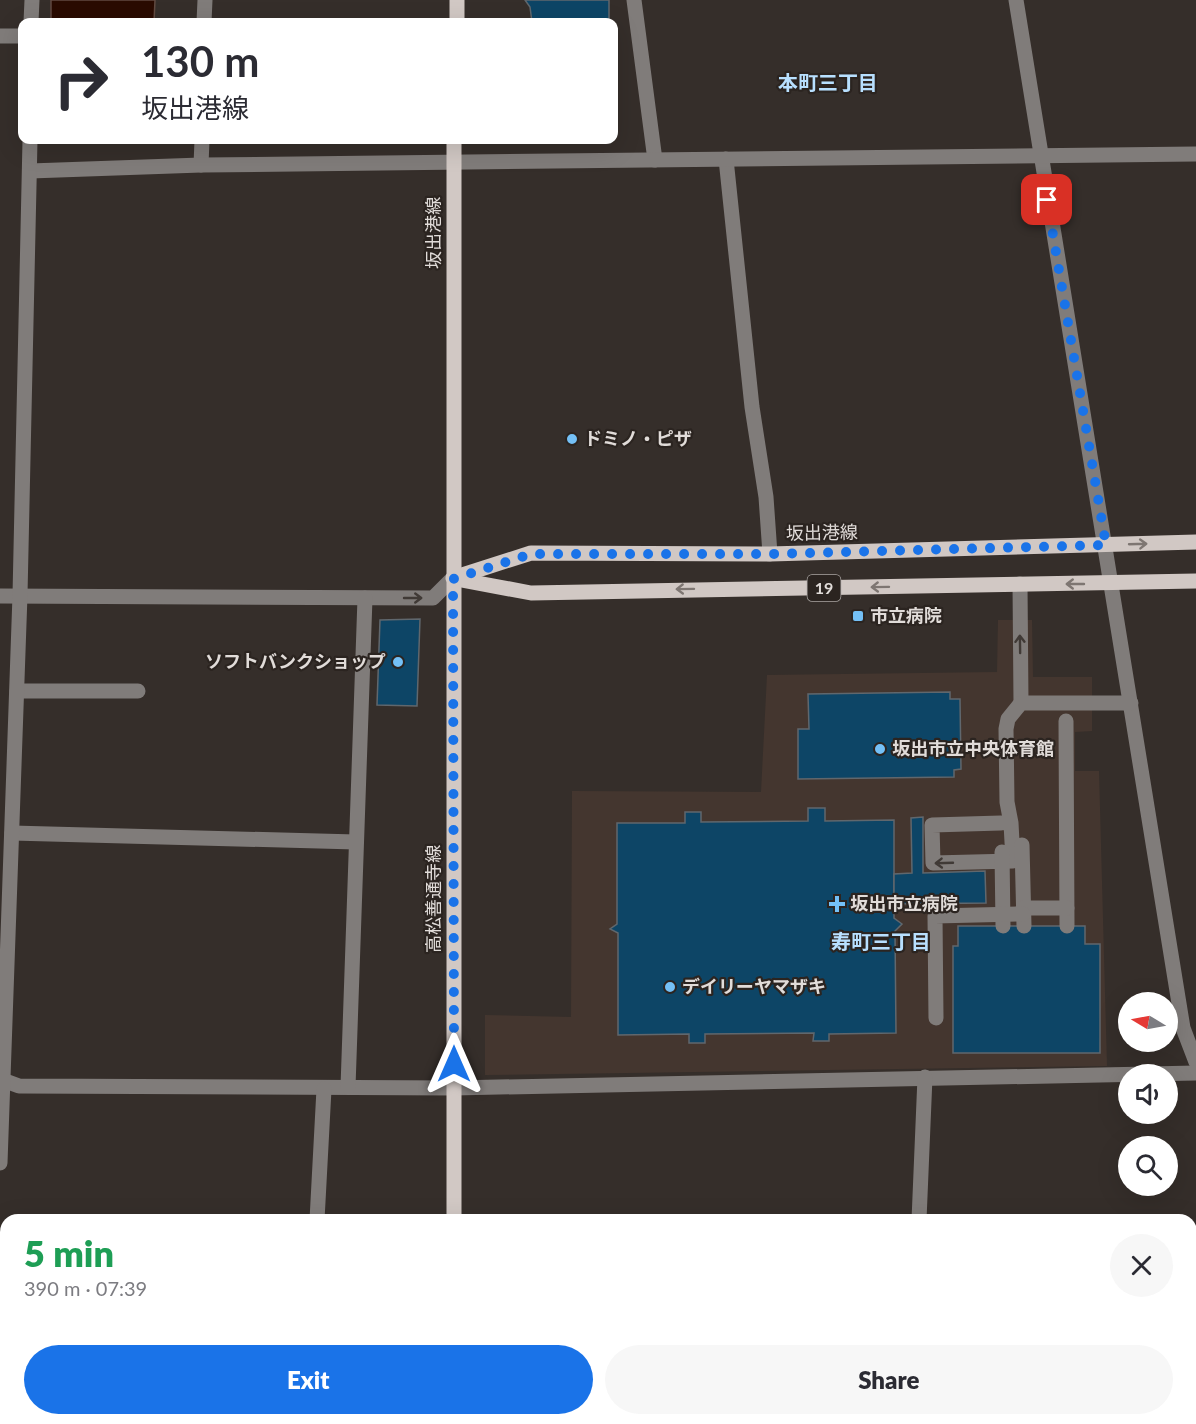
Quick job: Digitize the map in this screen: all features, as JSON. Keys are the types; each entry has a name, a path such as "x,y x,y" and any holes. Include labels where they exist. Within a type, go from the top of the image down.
{"main road":[{"path":"457,0 457,18"},
{"name":"坂出港線","path":"454,144 453,579 531,554 770,554 1196,542"},
{"name":"19","path":"453,579 531,592 1196,582"},
{"name":"高松善通寺線","path":"453,579 454,1214"}],"street":[{"path":"31,18 32,0"},
{"path":"204,18 205,0"},
{"path":"634,0 656,160"},
{"path":"1016,0 1039,154 1106,545 1110,584 1183,1028 1196,1062"},
{"path":"0,36 18,36"},
{"path":"0,1163 12,833 7,744 17,691 30,144"},
{"path":"201,165 202,144"},
{"path":"30,171 201,165 1196,154"},
{"path":"726,159 752,407 766,498 770,554"},
{"path":"0,596 433,598 453,579"},
{"path":"1003,920 1002,823 1006,802 1006,729 1008,719 1021,703 1020,584"},
{"path":"348,1087 365,598"},
{"path":"17,691 138,691"},
{"path":"1021,703 1131,703"},
{"path":"1066,721 1067,926"},
{"path":"1002,823 932,825 933,863 1013,861 1011,823 1006,802"},
{"path":"1006,802 1022,824 1023,916"},
{"path":"12,833 356,842"},
{"path":"936,1018 935,916 1003,920 1067,908"},
{"path":"2,1080 19,1086 324,1089 1196,1073"},
{"path":"919,1214 925,1077"},
{"path":"317,1214 324,1089"}],"shaded area":[{"path":"51,0 155,0 154,18 51,18"},
{"name":"坂出市立病院","path":"998,620 1032,620 1033,677 1092,677 1092,731 1075,732 1075,771 1099,771 1107,1066 485,1075 485,1015 571,1017 572,791 761,792 767,675 997,672"}],"building":[{"path":"525,0 609,0 609,18 531,18 530,7"},
{"name":"ソフトバンクショップ","path":"420,619 417,706 377,705 380,620"},
{"name":"坂出市立中央体育館","path":"950,692 950,699 960,699 961,769 954,770 954,777 798,779 798,729 809,729 808,694"},
{"path":"808,808 825,808 825,821 894,820 894,918 902,924 895,931 896,1033 829,1034 829,1041 813,1041 814,1033 705,1034 705,1043 689,1043 689,1034 618,1035 618,933 610,929 617,924 617,823 685,823 685,812 701,812 701,822 808,821"},
{"path":"923,817 923,873 985,871 986,903 894,904 894,874 912,873 911,818"},
{"path":"958,926 1085,926 1085,944 1100,944 1100,1053 953,1053 953,946 958,946"}],"place":[{"name":"ドミノ・ピザ","path":"572,439"},
{"name":"市立病院","path":"858,616"},
{"name":"ソフトバンクショップ","path":"398,662"},
{"name":"坂出市立中央体育館","path":"880,749"},
{"name":"坂出市立病院","path":"837,904"},
{"name":"デイリーヤマザキ","path":"670,987"}],"district":[{"name":"本町三丁目","path":"828,83"},
{"name":"寿町三丁目","path":"881,942"}],"route":[{"path":"454,1064 453,579 531,554 770,554 1106,545 1047,200"}]}
